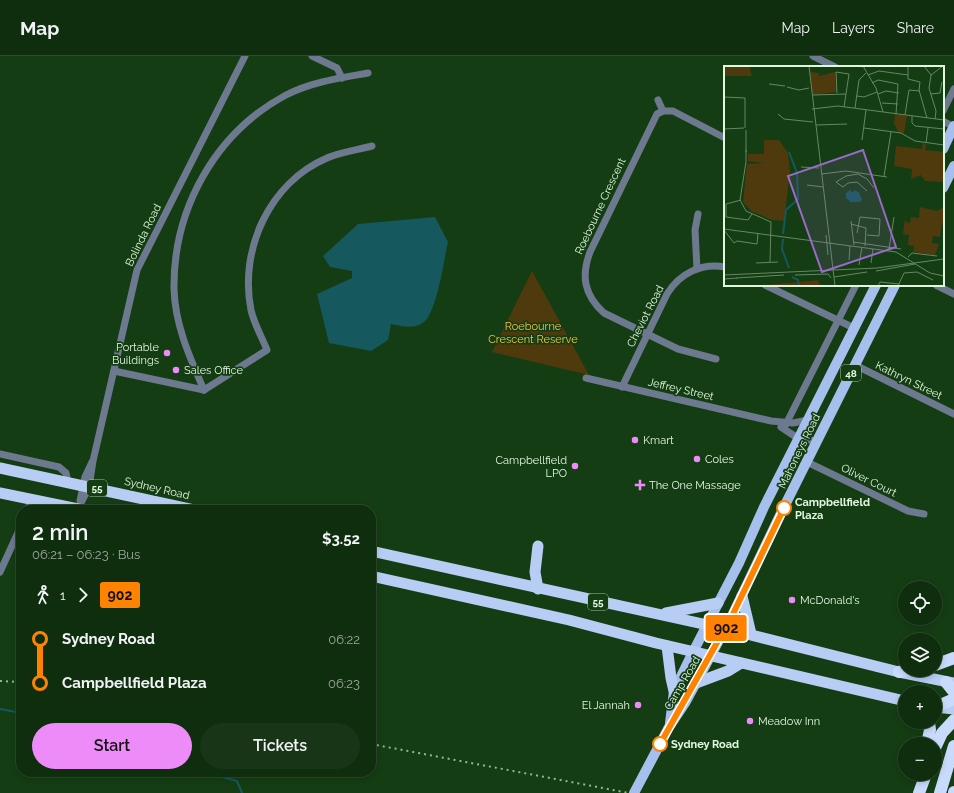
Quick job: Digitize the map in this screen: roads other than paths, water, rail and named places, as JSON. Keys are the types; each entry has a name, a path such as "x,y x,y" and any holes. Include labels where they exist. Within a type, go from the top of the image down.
{"highway":[{"name":"Sydney Road","path":"0,468 172,505"},
{"name":"55","path":"0,493 58,505"},
{"path":"538,546 536,572 538,589"},
{"name":"55","path":"376,553 707,624 898,670"},
{"name":"55","path":"376,577 569,620 667,646 898,699"},
{"path":"742,596 751,634"},
{"path":"658,614 718,603"},
{"path":"667,646 674,691"},
{"path":"942,663 954,658"},
{"path":"696,683 728,671 741,663"},
{"name":"55","path":"927,677 950,683"},
{"path":"950,683 954,692"},
{"path":"942,704 954,699"},
{"path":"942,708 954,709"},
{"path":"942,737 951,723"},
{"path":"940,793 954,746"},
{"path":"916,793 919,781"},
{"path":"919,793 923,781"}],"main road":[{"path":"944,146 954,127"},
{"path":"951,180 954,166"},
{"name":"Mahoneys Road","path":"707,624 739,563 808,420 875,286"},
{"name":"Mahoneys Road","path":"726,629 817,441 894,286"},
{"path":"739,563 754,570"},
{"name":"Camp Road","path":"669,727 674,691 707,624"},
{"name":"Camp Road","path":"635,792 669,727 696,683 726,629"}],"street":[{"name":"Bolinda Road","path":"82,505 137,270 245,56"},
{"path":"312,56 337,68 342,78"},
{"path":"814,56 833,66"},
{"path":"204,390 186,350 178,318 174,289 179,242 187,211 202,174 239,129 265,108 288,95 322,82 368,73"},
{"path":"944,109 954,89"},
{"path":"658,100 663,111 672,111 724,137"},
{"name":"Roebourne Crescent","path":"663,111 654,117 590,252 584,270 585,285 595,305 609,316 678,349 716,359"},
{"path":"944,122 954,127"},
{"path":"114,371 204,390 267,350 254,322 249,290 251,254 261,224 271,205 285,188 307,169 328,157 372,146"},
{"path":"697,269 695,230 698,214"},
{"name":"Cheviot Road","path":"622,387 670,289 679,279 697,269 713,266 724,267"},
{"path":"767,286 854,328"},
{"path":"786,426 856,286"},
{"path":"938,286 954,294"},
{"name":"Kathryn Street","path":"855,365 954,414"},
{"name":"Jeffrey Street","path":"586,378 771,421 786,426 799,439 817,441"},
{"path":"786,426 808,420"},
{"path":"0,454 59,467 66,473 68,482"},
{"name":"Oliver Court","path":"807,462 908,510 924,514"},
{"path":"29,505 31,499"},
{"path":"0,572 16,537"}],"water":[{"path":"435,217 448,242 433,308 424,322 412,327 391,324 388,340 371,351 329,343 317,294 352,278 352,271 330,267 323,256 358,224"}],"waterway":[{"path":"0,709 16,712"},
{"path":"222,777 237,781 242,793"}],"railway":[{"path":"0,681 16,682"},
{"path":"376,745 629,793"}],"place":[{"name":"Portable Buildings","path":"167,353"},
{"name":"Sales Office","path":"176,370"},
{"name":"Kmart","path":"635,440"},
{"name":"Coles","path":"697,459"},
{"name":"Campbellfield LPO","path":"575,466"},
{"name":"The One Massage","path":"640,485"},
{"name":"Campbellfield Plaza","path":"784,508"},
{"name":"McDonald's","path":"792,600"},
{"name":"El Jannah","path":"638,705"},
{"name":"Meadow Inn","path":"750,721"},
{"name":"Sydney Road","path":"660,744"}],"park label":[{"name":"Roebourne Crescent Reserve","path":"533,332"}]}
